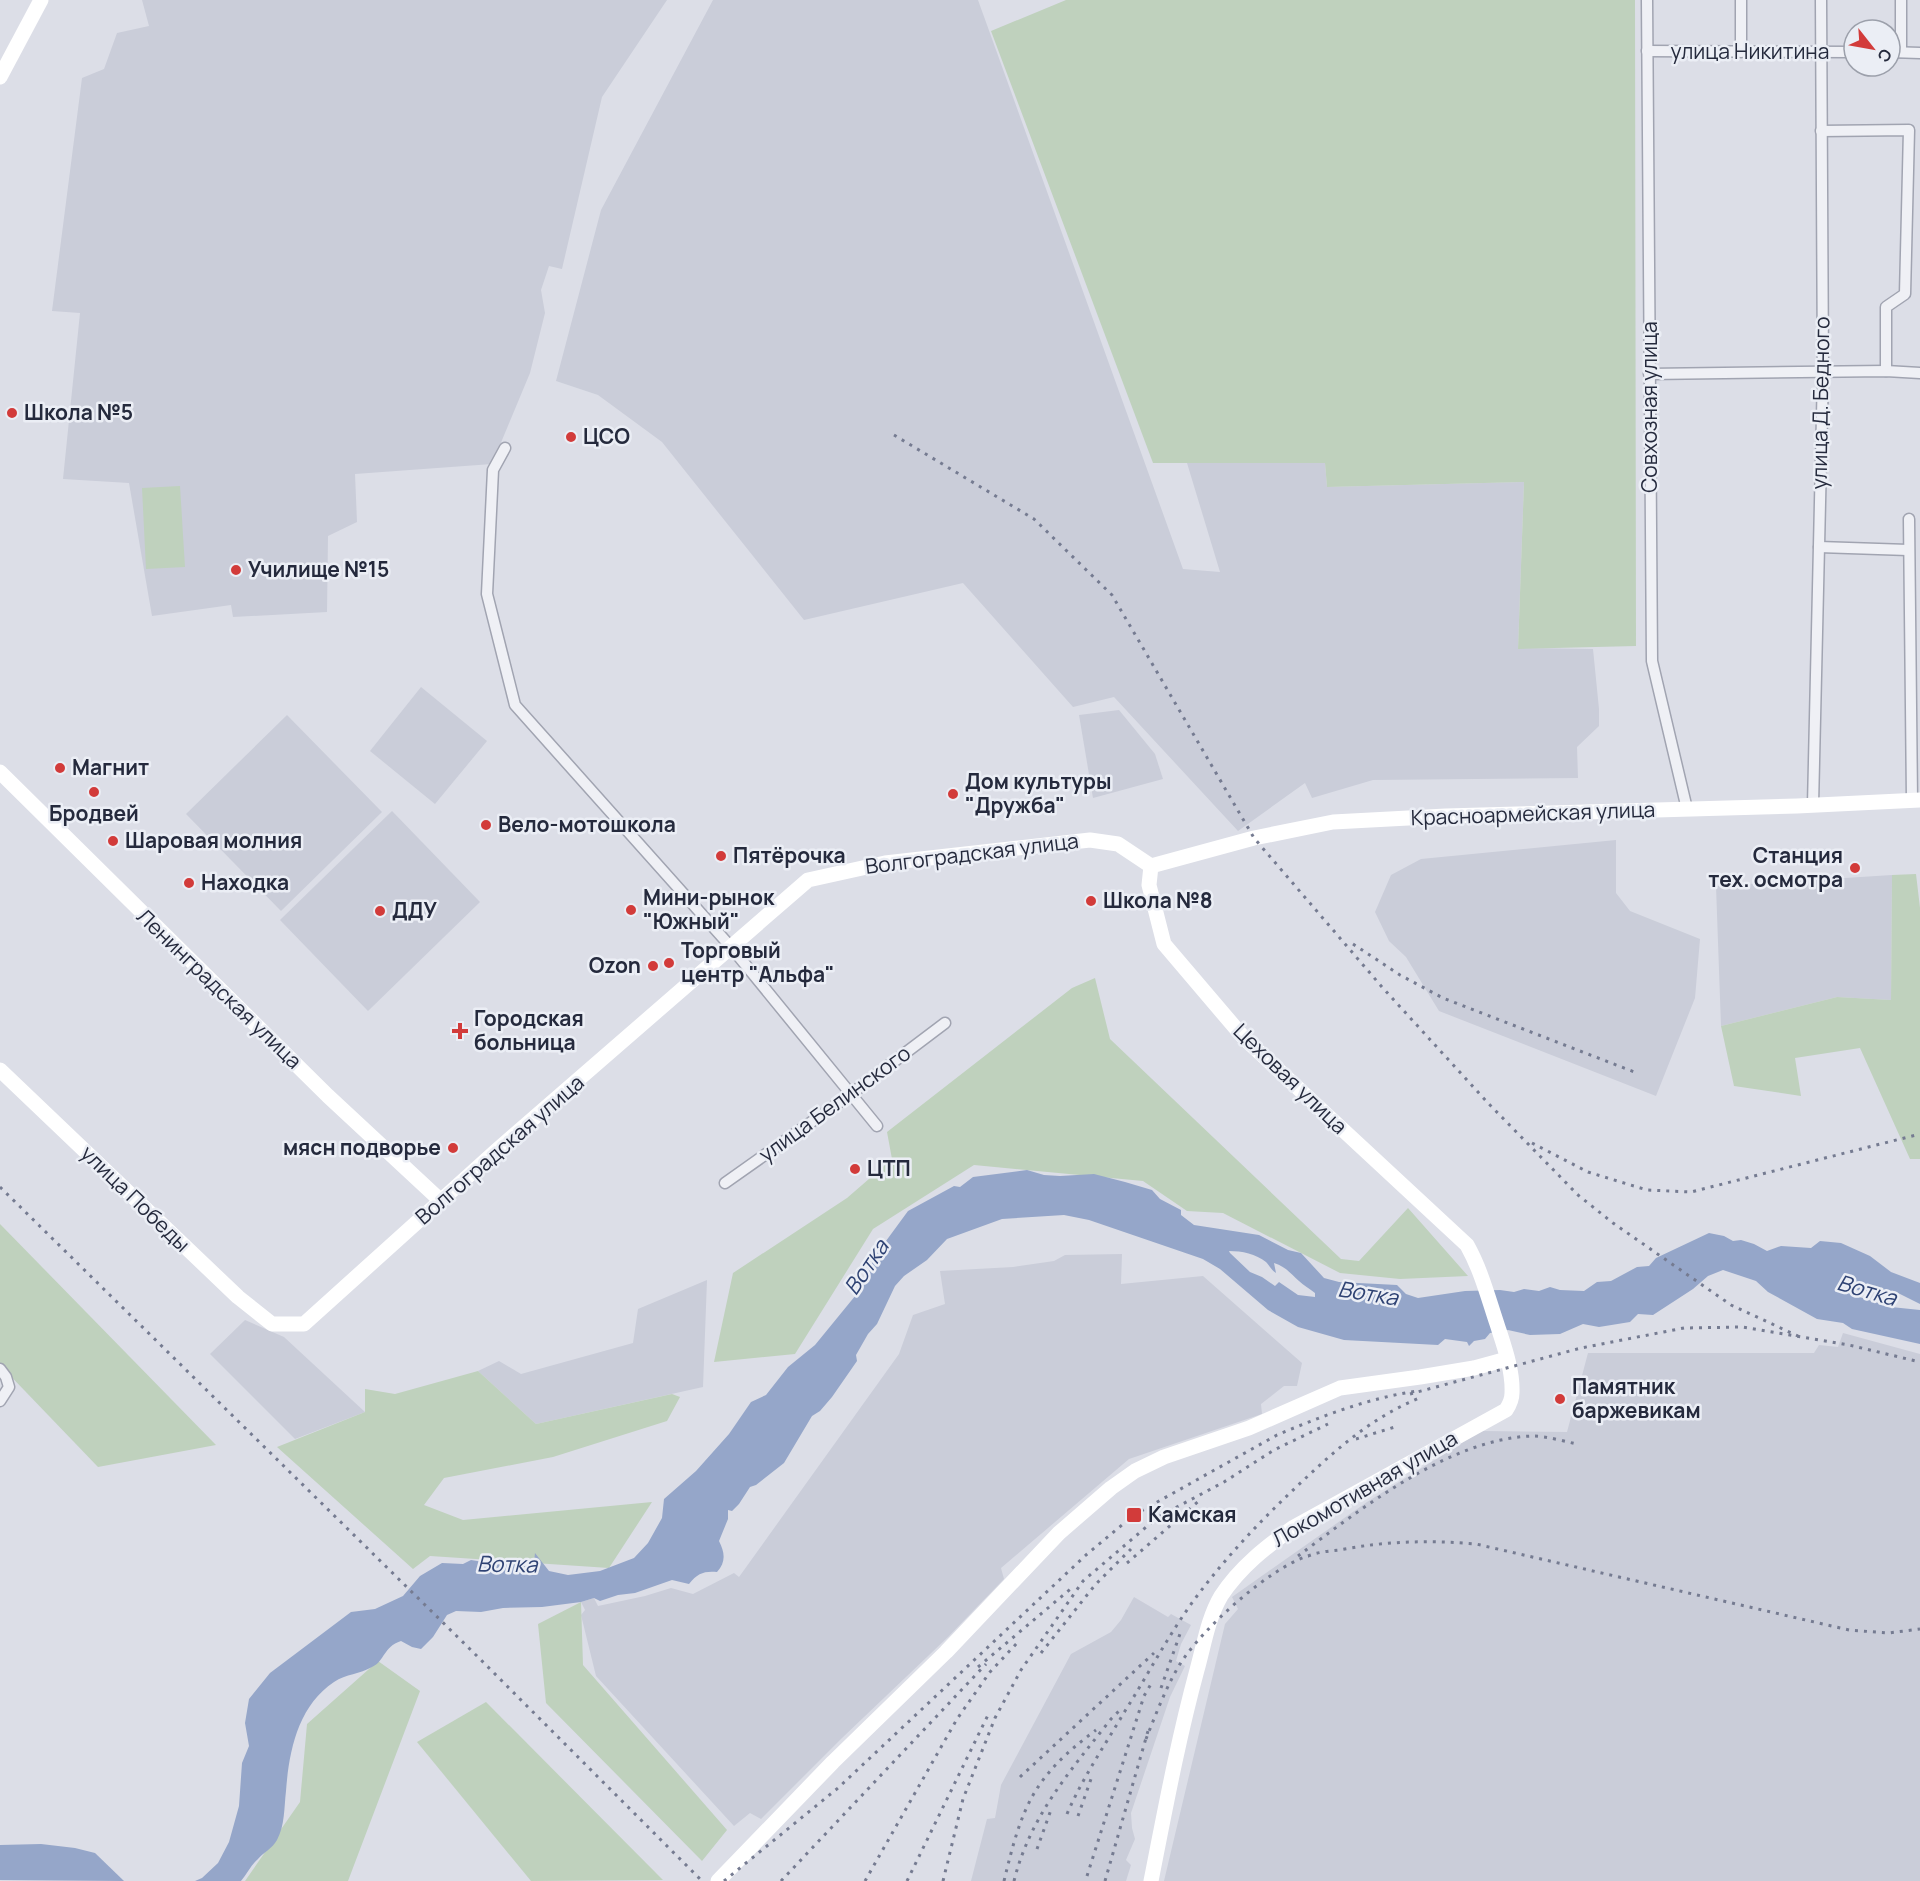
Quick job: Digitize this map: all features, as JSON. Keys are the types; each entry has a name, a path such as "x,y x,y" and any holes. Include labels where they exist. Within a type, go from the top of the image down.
{"main road":[{"path":"0,77 42,0"},
{"name":"Ленинградская улица","path":"0,772 309,1078 441,1201"},
{"name":"Красноармейская улица","path":"1151,866 1254,838 1333,822 1916,800"},
{"name":"Волгоградская улица","path":"272,1324 304,1324 808,880 885,862 1090,840 1118,844 1151,866"},
{"name":"Цеховая улица","path":"1151,866 1149,885 1164,944 1244,1038 1467,1245 1478,1265 1506,1355"},
{"name":"улица Победы","path":"0,1071 238,1297 272,1324"},
{"path":"718,1881 833,1762 946,1652 1059,1533 1111,1488 1136,1471 1164,1457 1250,1428 1340,1388 1474,1368 1506,1355"},
{"name":"Локомотивная улица","path":"1151,1881 1178,1746 1208,1629 1221,1596 1262,1550 1294,1527 1506,1410 1511,1402 1512,1394 1506,1355"}],"street":[{"name":"Совхозная улица","path":"1647,0 1652,661 1688,809"},
{"path":"1741,0 1741,52"},
{"name":"улица Д. Бедного","path":"1813,805 1823,373 1821,0"},
{"path":"1899,18 1901,0"},
{"name":"улица Никитина","path":"1647,51 1842,52"},
{"path":"1902,52 1920,53"},
{"path":"1821,131 1909,130 1905,294 1886,307 1886,371"},
{"path":"1649,374 1886,371 1920,373"},
{"path":"505,448 493,470 487,594 515,705 731,947 877,1126"},
{"path":"1909,519 1916,800"},
{"path":"1819,547 1908,550"},
{"name":"улица Белинского","path":"725,1183 945,1023"},
{"path":"0,1369 9,1387 0,1401"}],"shaded area":[{"path":"142,0 667,0 602,97 562,269 549,266 541,290 545,313 530,373 492,464 355,474 357,522 328,536 327,612 233,617 231,605 152,616 129,483 63,479 80,313 52,311 82,78 104,69 117,33 149,26"},
{"path":"713,0 978,0 1183,569 1220,572 1187,463 1325,463 1327,487 1524,482 1518,648 1593,649 1599,726 1577,747 1578,778 1373,780 1312,798 1305,783 1238,831 1114,697 1073,707 963,583 804,620 662,442 598,395 556,381 601,210"},
{"path":"421,687 487,741 435,804 370,751"},
{"path":"1119,710 1155,754 1163,779 1093,798 1079,715"},
{"path":"287,715 382,812 281,911 186,814"},
{"name":"ДДУ","path":"392,811 480,902 368,1011 280,920"},
{"path":"1616,840 1616,893 1630,911 1700,939 1695,998 1656,1096 1439,1011 1406,957 1389,941 1375,912 1391,875 1421,859"},
{"path":"1892,875 1891,1000 1837,997 1721,1026 1716,886"},
{"path":"1122,1254 1121,1284 1203,1276 1302,1363 1297,1386 1284,1386 1261,1404 1262,1414 1129,1459 1001,1568 1004,1579 949,1636 761,1819 750,1813 734,1826 596,1676 581,1615 585,1610 581,1602 594,1598 598,1606 671,1588 693,1594 734,1573 739,1577 899,1354 913,1315 945,1304 940,1271 1013,1267 1054,1261 1065,1255"},
{"path":"707,1280 703,1387 536,1424 478,1371 499,1361 521,1374 633,1343 638,1309"},
{"path":"245,1320 284,1337 365,1412 295,1439 210,1354"},
{"path":"1843,1333 1920,1354 1920,1881 1164,1881 1225,1624 1238,1609 1232,1597 1367,1502 1481,1431 1567,1432 1588,1353 1814,1353 1819,1345 1838,1347"},
{"path":"1134,1597 1168,1617 1171,1614 1191,1625 1181,1644 1176,1661 1185,1666 1170,1697 1131,1813 1135,1839 1126,1860 1131,1865 1126,1881 971,1881 987,1819 995,1818 1001,1785 1071,1654 1111,1632"}],"green space":[{"path":"1066,0 1635,0 1636,646 1518,649 1524,482 1327,487 1325,463 1153,463 991,31"},
{"path":"180,486 185,567 146,569 142,488"},
{"path":"1916,874 1920,908 1920,1159 1910,1159 1860,1048 1795,1058 1801,1096 1734,1086 1721,1026 1837,997 1891,1000 1892,875"},
{"path":"1095,978 1110,1039 1341,1259 1359,1261 1408,1208 1468,1276 1400,1279 1340,1273 1223,1213 1187,1211 1143,1181 974,1165 873,1229 795,1354 714,1362 733,1273 847,1198 892,1159 887,1132 1072,988"},
{"path":"0,1224 216,1445 98,1467 0,1365"},
{"path":"478,1371 536,1424 672,1394 680,1397 667,1421 553,1457 444,1478 424,1505 463,1520 652,1502 609,1568 430,1556 413,1569 277,1447 365,1412 365,1389 395,1394"},
{"path":"581,1602 583,1665 727,1830 702,1861 546,1703 538,1624"},
{"path":"378,1661 420,1691 348,1881 245,1881 300,1802 307,1724"},
{"path":"486,1702 663,1880 531,1881 417,1742"}],"water":[{"name":"Вотка","path":"1027,1170 1044,1175 1060,1176 1094,1174 1125,1182 1152,1190 1160,1199 1181,1210 1181,1215 1194,1225 1259,1235 1288,1250 1301,1253 1324,1278 1339,1282 1397,1285 1406,1294 1418,1298 1465,1291 1514,1292 1524,1289 1539,1291 1550,1287 1560,1290 1584,1291 1597,1282 1611,1281 1637,1267 1649,1266 1656,1258 1709,1233 1724,1236 1733,1241 1741,1240 1754,1244 1767,1251 1781,1246 1811,1248 1820,1241 1841,1243 1870,1256 1891,1272 1920,1283 1920,1304 1894,1291 1862,1292 1849,1286 1839,1285 1837,1287 1853,1295 1891,1307 1920,1310 1920,1344 1852,1329 1843,1323 1817,1319 1768,1292 1756,1281 1723,1270 1708,1276 1693,1289 1653,1315 1638,1314 1630,1322 1599,1327 1583,1324 1560,1334 1530,1335 1508,1330 1490,1333 1485,1339 1474,1341 1469,1346 1467,1342 1445,1339 1438,1345 1344,1340 1298,1327 1268,1310 1220,1269 1203,1259 1089,1220 1064,1215 1002,1219 947,1239 927,1260 904,1276 895,1286 877,1324 868,1334 856,1355 857,1361 832,1397 820,1411 812,1416 784,1463 756,1485 750,1487 739,1504 732,1511 728,1510 728,1519 719,1541 723,1561 717,1572 708,1572 695,1577 689,1584 672,1580 635,1593 618,1595 600,1601 594,1598 542,1607 503,1608 481,1612 456,1611 447,1615 433,1637 421,1649 401,1641 395,1644 376,1664 334,1682 322,1692 304,1716 290,1760 282,1828 273,1846 256,1861 241,1881 195,1881 202,1878 218,1863 229,1842 239,1806 242,1763 249,1746 245,1723 249,1699 270,1673 351,1612 375,1609 403,1596 420,1576 442,1563 463,1564 471,1560 502,1565 519,1562 533,1571 535,1553 549,1571 568,1575 600,1571 634,1558 648,1543 662,1518 664,1499 696,1471 729,1434 751,1402 766,1395 788,1367 815,1345 860,1290 875,1256 908,1211 954,1186 960,1187 973,1177","holes":["1229,1251 1258,1257 1276,1273 1274,1263 1282,1266 1315,1293 1315,1297 1298,1295 1279,1282 1275,1286 1250,1272"]},
{"path":"41,1844 95,1853 124,1881 0,1880 0,1845"}],"railway":[{"path":"894,435 1034,519 1112,595 1254,838 1382,987 1488,1103 1578,1195 1613,1223 1731,1305 1798,1336"},
{"path":"1353,944 1400,975 1443,998 1637,1073"},
{"path":"1532,1143 1588,1172 1647,1190 1691,1192 1920,1134"},
{"path":"0,1187 479,1658 702,1881"},
{"path":"1410,1394 1581,1348 1684,1328 1742,1327 1849,1345 1920,1362"},
{"path":"724,1881 838,1788 1086,1555 1134,1515 1277,1435 1346,1408 1417,1391"},
{"path":"1067,1814 1087,1774 1169,1638 1197,1596 1223,1564 1278,1504 1334,1453 1361,1431 1390,1412 1422,1397"},
{"path":"1160,1516 1224,1482 1274,1450 1328,1424"},
{"path":"1356,1439 1398,1426"},
{"path":"1298,1556 1350,1517 1408,1479 1469,1449 1501,1440 1532,1436 1577,1444"},
{"path":"1127,1563 1200,1500"},
{"path":"943,1881 963,1799 995,1718 1021,1670 1083,1581 1165,1511"},
{"path":"1146,1739 1180,1664 1204,1634 1238,1601 1256,1586 1292,1563 1308,1556 1356,1547 1408,1542 1476,1544 1849,1630 1888,1633 1920,1629"},
{"path":"1041,1653 1095,1585 1131,1549"},
{"path":"978,1667 1074,1586"},
{"path":"1161,1688 1181,1631"},
{"path":"865,1881 957,1719 990,1672 1018,1642"},
{"path":"1020,1777 1154,1653"},
{"path":"781,1881 986,1664"},
{"path":"1087,1876 1144,1696 1151,1684"},
{"path":"1014,1881 1021,1857 1041,1815 1081,1757 1121,1709"},
{"path":"907,1881 988,1715"},
{"path":"1004,1881 1017,1832 1033,1795 1058,1763 1096,1730"},
{"path":"1105,1881 1148,1731"},
{"path":"1078,1816 1091,1779"},
{"path":"1037,1849 1052,1807"}],"place":[{"name":"Школа №5","path":"12,413"},
{"name":"ЦСО","path":"571,437"},
{"name":"Училище №15","path":"236,570"},
{"name":"Магнит","path":"60,768"},
{"name":"Бродвей","path":"94,792"},
{"name":"Дом культуры \"Дружба\"","path":"953,794"},
{"name":"Вело-мотошкола","path":"486,825"},
{"name":"Шаровая молния","path":"113,841"},
{"name":"Пятёрочка","path":"721,856"},
{"name":"Станция тех. осмотра","path":"1855,868"},
{"name":"Находка","path":"189,883"},
{"name":"Школа №8","path":"1091,901"},
{"name":"Мини-рынок \"Южный\"","path":"631,910"},
{"name":"ДДУ","path":"380,911"},
{"name":"Торговый центр \"Альфа\"","path":"669,963"},
{"name":"Ozon","path":"653,966"},
{"name":"Городская больница","path":"460,1031"},
{"name":"мясн подворье","path":"453,1148"},
{"name":"ЦТП","path":"855,1169"},
{"name":"Памятник баржевикам","path":"1560,1399"},
{"name":"Камская","path":"1134,1515"}]}
